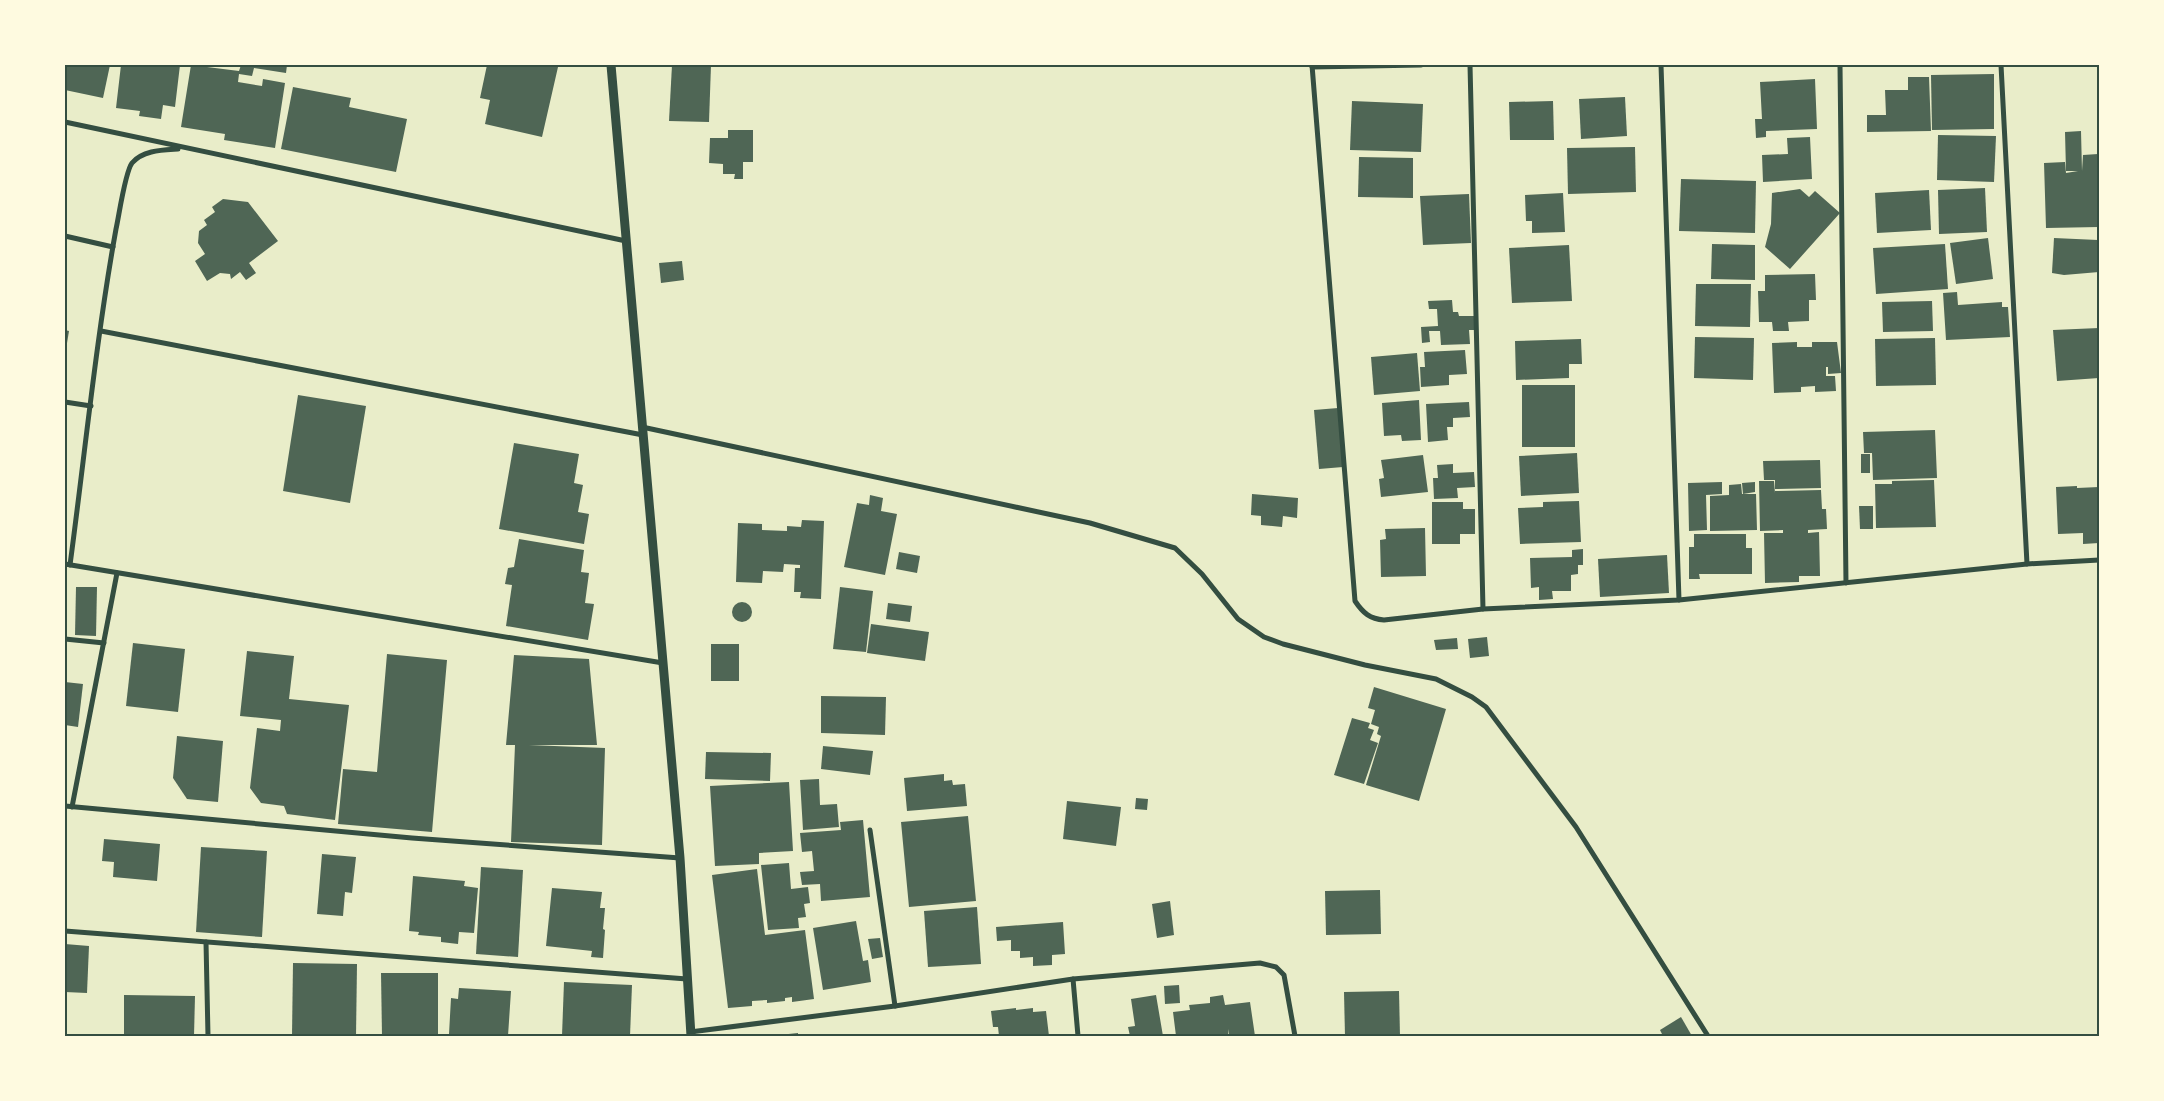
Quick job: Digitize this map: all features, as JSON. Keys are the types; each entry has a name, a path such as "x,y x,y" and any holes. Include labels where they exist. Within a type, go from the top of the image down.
{"street":[{"path":"610,65 680,858 690,1034 1073,979 1260,963 1276,967 1284,975 1295,1036"},
{"path":"1421,65 1312,66 1355,601 1367,616 1384,620 1483,610 1679,600 2027,564 2099,560"},
{"path":"1470,65 1483,610"},
{"path":"1661,65 1679,600"},
{"path":"1840,65 1846,583"},
{"path":"2001,65 2027,564"},
{"path":"65,122 626,241"},
{"path":"184,148 154,151 141,156 131,164 113,247 67,565 663,663"},
{"path":"65,236 113,247"},
{"path":"101,331 643,431 1090,523 1176,548 1202,574 1238,618 1264,637 1365,666 1436,679 1472,697 1486,707 1576,827 1708,1036"},
{"path":"65,402 91,406"},
{"path":"72,807 117,573"},
{"path":"65,639 104,643"},
{"path":"65,806 412,838 680,858"},
{"path":"870,830 895,1006"},
{"path":"65,931 687,979"},
{"path":"206,942 208,1036"},
{"path":"1073,979 1078,1036"}],"building":[{"path":"67,65 110,65 103,98 65,90"},
{"path":"121,65 180,65 175,107 163,105 161,119 139,116 140,111 116,108"},
{"path":"191,65 239,71 241,65 287,65 286,73 254,68 252,76 239,74 238,82 262,86 263,79 285,83 275,148 224,140 225,134 181,127"},
{"path":"487,65 547,65 558,67 542,137 485,124 490,100 480,98"},
{"path":"672,65 711,65 709,122 669,121"},
{"path":"1994,74 1994,129 1932,130 1931,75"},
{"path":"1908,77 1929,77 1931,131 1867,132 1867,115 1886,115 1885,90 1908,90"},
{"path":"1815,79 1817,129 1766,131 1766,137 1756,138 1755,119 1762,119 1760,82"},
{"path":"293,87 351,98 349,107 407,119 396,172 281,149"},
{"path":"1625,97 1627,136 1581,139 1579,99"},
{"path":"1352,101 1423,104 1421,152 1350,150"},
{"path":"1553,101 1554,140 1510,140 1509,102"},
{"path":"728,130 753,130 753,162 743,162 743,179 734,179 735,174 723,174 723,164 709,163 710,138 728,138"},
{"path":"2081,131 2082,171 2083,155 2098,154 2099,227 2046,228 2044,163 2065,162 2066,173 2078,171 2066,171 2065,132"},
{"path":"1938,135 1996,136 1994,182 1937,180"},
{"path":"1810,137 1812,179 1763,182 1762,155 1788,154 1787,138"},
{"path":"1635,147 1636,192 1568,194 1567,148"},
{"path":"1359,157 1413,158 1413,198 1358,197"},
{"path":"1681,179 1756,181 1755,233 1679,231"},
{"path":"1985,188 1987,232 1939,234 1938,190"},
{"path":"1800,189 1809,197 1815,191 1840,213 1790,269 1765,247 1771,224 1772,193"},
{"path":"1929,190 1931,230 1877,233 1875,193"},
{"path":"1563,193 1565,232 1532,233 1532,221 1526,221 1525,195"},
{"path":"1469,194 1471,243 1423,245 1420,196"},
{"path":"223,199 248,202 278,241 249,263 256,273 246,280 240,272 231,279 230,274 220,273 207,281 195,261 205,254 198,243 199,231 207,225 204,220 215,212 212,207"},
{"path":"1988,238 1993,279 1956,284 1950,243"},
{"path":"2054,238 2098,240 2099,272 2064,275 2052,273"},
{"path":"1712,244 1755,245 1755,280 1711,279"},
{"path":"1945,244 1948,289 1876,294 1873,248"},
{"path":"1569,245 1572,301 1512,303 1509,248"},
{"path":"682,261 684,280 661,283 659,263"},
{"path":"1815,274 1816,300 1809,300 1809,321 1788,322 1789,331 1773,331 1772,322 1759,322 1758,291 1765,291 1765,275"},
{"path":"1696,284 1751,284 1750,327 1695,326"},
{"path":"1957,292 1958,305 2002,302 2002,307 2008,307 2010,337 1946,340 1943,293"},
{"path":"1452,300 1453,312 1458,312 1459,316 1475,316 1476,330 1469,330 1470,344 1441,345 1440,331 1429,331 1430,342 1422,343 1421,327 1438,326 1437,309 1429,309 1428,301"},
{"path":"1932,301 1933,331 1883,332 1882,302"},
{"path":"2099,328 2099,378 2057,381 2053,330"},
{"path":"65,330 69,331 66,349 65,349"},
{"path":"1695,337 1754,338 1753,380 1694,378"},
{"path":"1935,338 1936,385 1876,386 1875,339"},
{"path":"1581,339 1582,364 1569,364 1569,378 1516,380 1515,341"},
{"path":"1797,342 1797,347 1812,347 1812,342 1837,342 1841,373 1828,374 1828,367 1826,367 1826,376 1835,376 1836,391 1815,392 1815,386 1801,387 1801,392 1774,393 1772,343"},
{"path":"1465,350 1467,374 1449,375 1449,385 1421,387 1420,367 1425,367 1424,352"},
{"path":"1417,353 1420,391 1374,395 1371,357"},
{"path":"1522,385 1575,385 1575,447 1522,447"},
{"path":"298,395 366,406 350,503 283,491"},
{"path":"1419,400 1421,440 1402,441 1401,435 1384,436 1382,403"},
{"path":"1469,402 1470,417 1453,418 1453,427 1447,427 1448,440 1428,442 1426,404"},
{"path":"1338,408 1343,467 1319,469 1314,410"},
{"path":"1935,430 1937,478 1873,480 1872,453 1864,453 1863,432"},
{"path":"514,443 579,454 574,483 583,485 578,512 589,514 584,544 499,529"},
{"path":"1577,453 1579,493 1521,496 1519,456"},
{"path":"1861,454 1870,454 1870,473 1861,473"},
{"path":"1423,455 1428,492 1381,497 1379,479 1384,478 1381,460"},
{"path":"1820,460 1821,488 1775,489 1775,480 1764,480 1763,461"},
{"path":"1453,464 1453,473 1474,472 1475,487 1457,488 1458,498 1434,499 1433,478 1438,478 1437,465"},
{"path":"1934,480 1936,527 1876,528 1875,484 1892,484 1892,481"},
{"path":"1759,481 1774,481 1775,493 1775,491 1821,490 1822,509 1826,509 1827,529 1808,530 1808,533 1819,532 1820,576 1799,576 1799,582 1765,583 1764,533 1783,533 1783,530 1760,531"},
{"path":"1722,482 1722,494 1706,495 1707,530 1689,531 1688,483"},
{"path":"1755,482 1755,492 1743,494 1742,483"},
{"path":"1741,484 1742,494 1756,494 1757,530 1710,531 1710,496 1729,495 1729,485"},
{"path":"2077,486 2077,488 2099,487 2099,543 2083,544 2083,533 2058,534 2056,487"},
{"path":"1252,494 1298,498 1297,518 1283,516 1282,527 1261,525 1261,516 1251,515"},
{"path":"870,495 883,498 881,511 897,514 885,575 844,567 857,503 869,505"},
{"path":"1579,501 1581,542 1520,544 1518,508 1543,507 1543,502"},
{"path":"1432,502 1463,502 1463,509 1475,509 1475,534 1460,534 1460,544 1432,544"},
{"path":"1859,506 1873,506 1873,529 1860,529"},
{"path":"802,520 824,521 821,599 800,598 801,592 794,592 795,568 800,568 800,565 784,564 783,572 763,571 762,583 736,582 738,523 762,524 762,530 787,531 787,526 801,527"},
{"path":"1425,528 1426,576 1381,577 1380,540 1386,539 1385,529"},
{"path":"1694,534 1746,534 1746,548 1752,548 1752,574 1699,574 1700,579 1689,579 1689,547 1694,547"},
{"path":"519,539 584,550 581,572 589,573 585,603 594,604 588,640 506,626 512,585 505,584 508,568 514,567"},
{"path":"1583,549 1583,565 1578,565 1578,574 1571,575 1571,591 1552,591 1553,599 1539,600 1539,587 1531,588 1530,558 1572,557 1572,550"},
{"path":"899,552 920,556 917,573 896,569"},
{"path":"1667,555 1669,593 1600,597 1598,559"},
{"path":"76,587 97,587 96,636 75,635"},
{"path":"840,587 873,591 866,652 833,649"},
{"path":"742,602 749,605 752,612 749,619 742,622 735,619 732,612 735,605"},
{"path":"888,603 912,606 910,622 886,619"},
{"path":"871,624 929,632 925,661 867,653"},
{"path":"1487,637 1489,656 1470,658 1468,639"},
{"path":"1457,638 1458,649 1436,650 1434,640"},
{"path":"133,643 185,649 178,712 126,706"},
{"path":"711,644 739,644 739,681 711,681"},
{"path":"247,651 294,656 289,699 349,705 335,820 287,814 284,806 261,803 250,788 257,728 280,731 281,720 240,716"},
{"path":"387,654 447,660 432,832 338,824 343,769 377,772"},
{"path":"514,655 589,659 597,745 529,745 605,748 602,845 511,842 515,745 506,745"},
{"path":"65,682 83,684 78,727 65,725"},
{"path":"1374,687 1446,709 1419,801 1366,785 1381,736 1377,734 1379,727 1371,724 1375,710 1368,708"},
{"path":"821,696 886,697 885,735 821,733"},
{"path":"1352,718 1370,723 1368,728 1374,730 1370,740 1378,743 1364,784 1334,775"},
{"path":"177,736 223,741 218,802 187,799 173,778"},
{"path":"823,746 873,751 870,775 821,769"},
{"path":"706,752 771,753 770,781 705,779"},
{"path":"944,774 944,781 952,780 953,785 965,784 967,806 907,811 904,778"},
{"path":"819,779 820,805 837,804 839,827 803,830 800,780"},
{"path":"789,782 793,851 759,853 759,864 715,866 710,786"},
{"path":"1136,798 1148,799 1147,810 1135,809"},
{"path":"1067,801 1121,807 1116,846 1063,839"},
{"path":"968,816 976,901 909,907 901,822"},
{"path":"863,820 870,897 821,901 820,884 802,885 800,872 814,871 812,851 802,852 800,833 841,830 840,822"},
{"path":"104,839 160,844 157,881 113,877 114,862 102,861"},
{"path":"201,847 267,851 262,937 196,932"},
{"path":"322,854 356,857 352,893 345,892 343,916 317,914"},
{"path":"789,863 791,889 808,887 810,903 804,904 806,917 798,918 799,928 768,930 761,865"},
{"path":"481,867 523,870 518,957 476,954"},
{"path":"757,869 765,935 805,930 814,999 792,1002 792,997 785,998 785,1001 767,1003 767,1000 752,1001 752,1006 728,1008 712,875"},
{"path":"413,876 465,881 464,886 478,888 474,933 459,932 458,944 441,942 441,937 418,935 419,932 409,931"},
{"path":"552,888 602,892 600,908 605,908 603,958 591,957 592,951 546,946"},
{"path":"1380,890 1381,934 1326,935 1325,891"},
{"path":"1170,901 1174,935 1157,938 1152,904"},
{"path":"977,907 981,964 928,967 924,911"},
{"path":"856,921 863,961 868,960 871,982 823,990 813,928"},
{"path":"1063,922 1065,954 1052,955 1052,965 1033,966 1033,957 1020,958 1020,951 1011,951 1011,940 997,941 996,927"},
{"path":"880,938 883,957 872,959 868,939"},
{"path":"65,944 89,946 87,993 65,992"},
{"path":"293,963 357,964 356,1036 292,1036"},
{"path":"381,973 438,973 438,1036 382,1036"},
{"path":"564,982 632,985 630,1036 562,1036"},
{"path":"1179,985 1180,1003 1165,1004 1164,986"},
{"path":"459,988 511,991 508,1036 461,1036 461,1034 449,1034 451,998 458,999"},
{"path":"1399,991 1400,1036 1345,1036 1344,992"},
{"path":"124,995 195,996 194,1036 124,1036"},
{"path":"1156,995 1163,1036 1130,1036 1128,1027 1135,1026 1131,999"},
{"path":"1223,995 1225,1005 1250,1002 1255,1036 1229,1036 1229,1029 1228,1036 1176,1036 1173,1012 1190,1010 1189,1005 1210,1003 1210,997"},
{"path":"1016,1008 1016,1010 1033,1008 1033,1012 1046,1011 1049,1036 999,1036 998,1027 993,1027 991,1011"},
{"path":"1681,1017 1692,1036 1663,1036 1660,1030"},
{"path":"798,1033 798,1036 779,1036 779,1035"}]}
